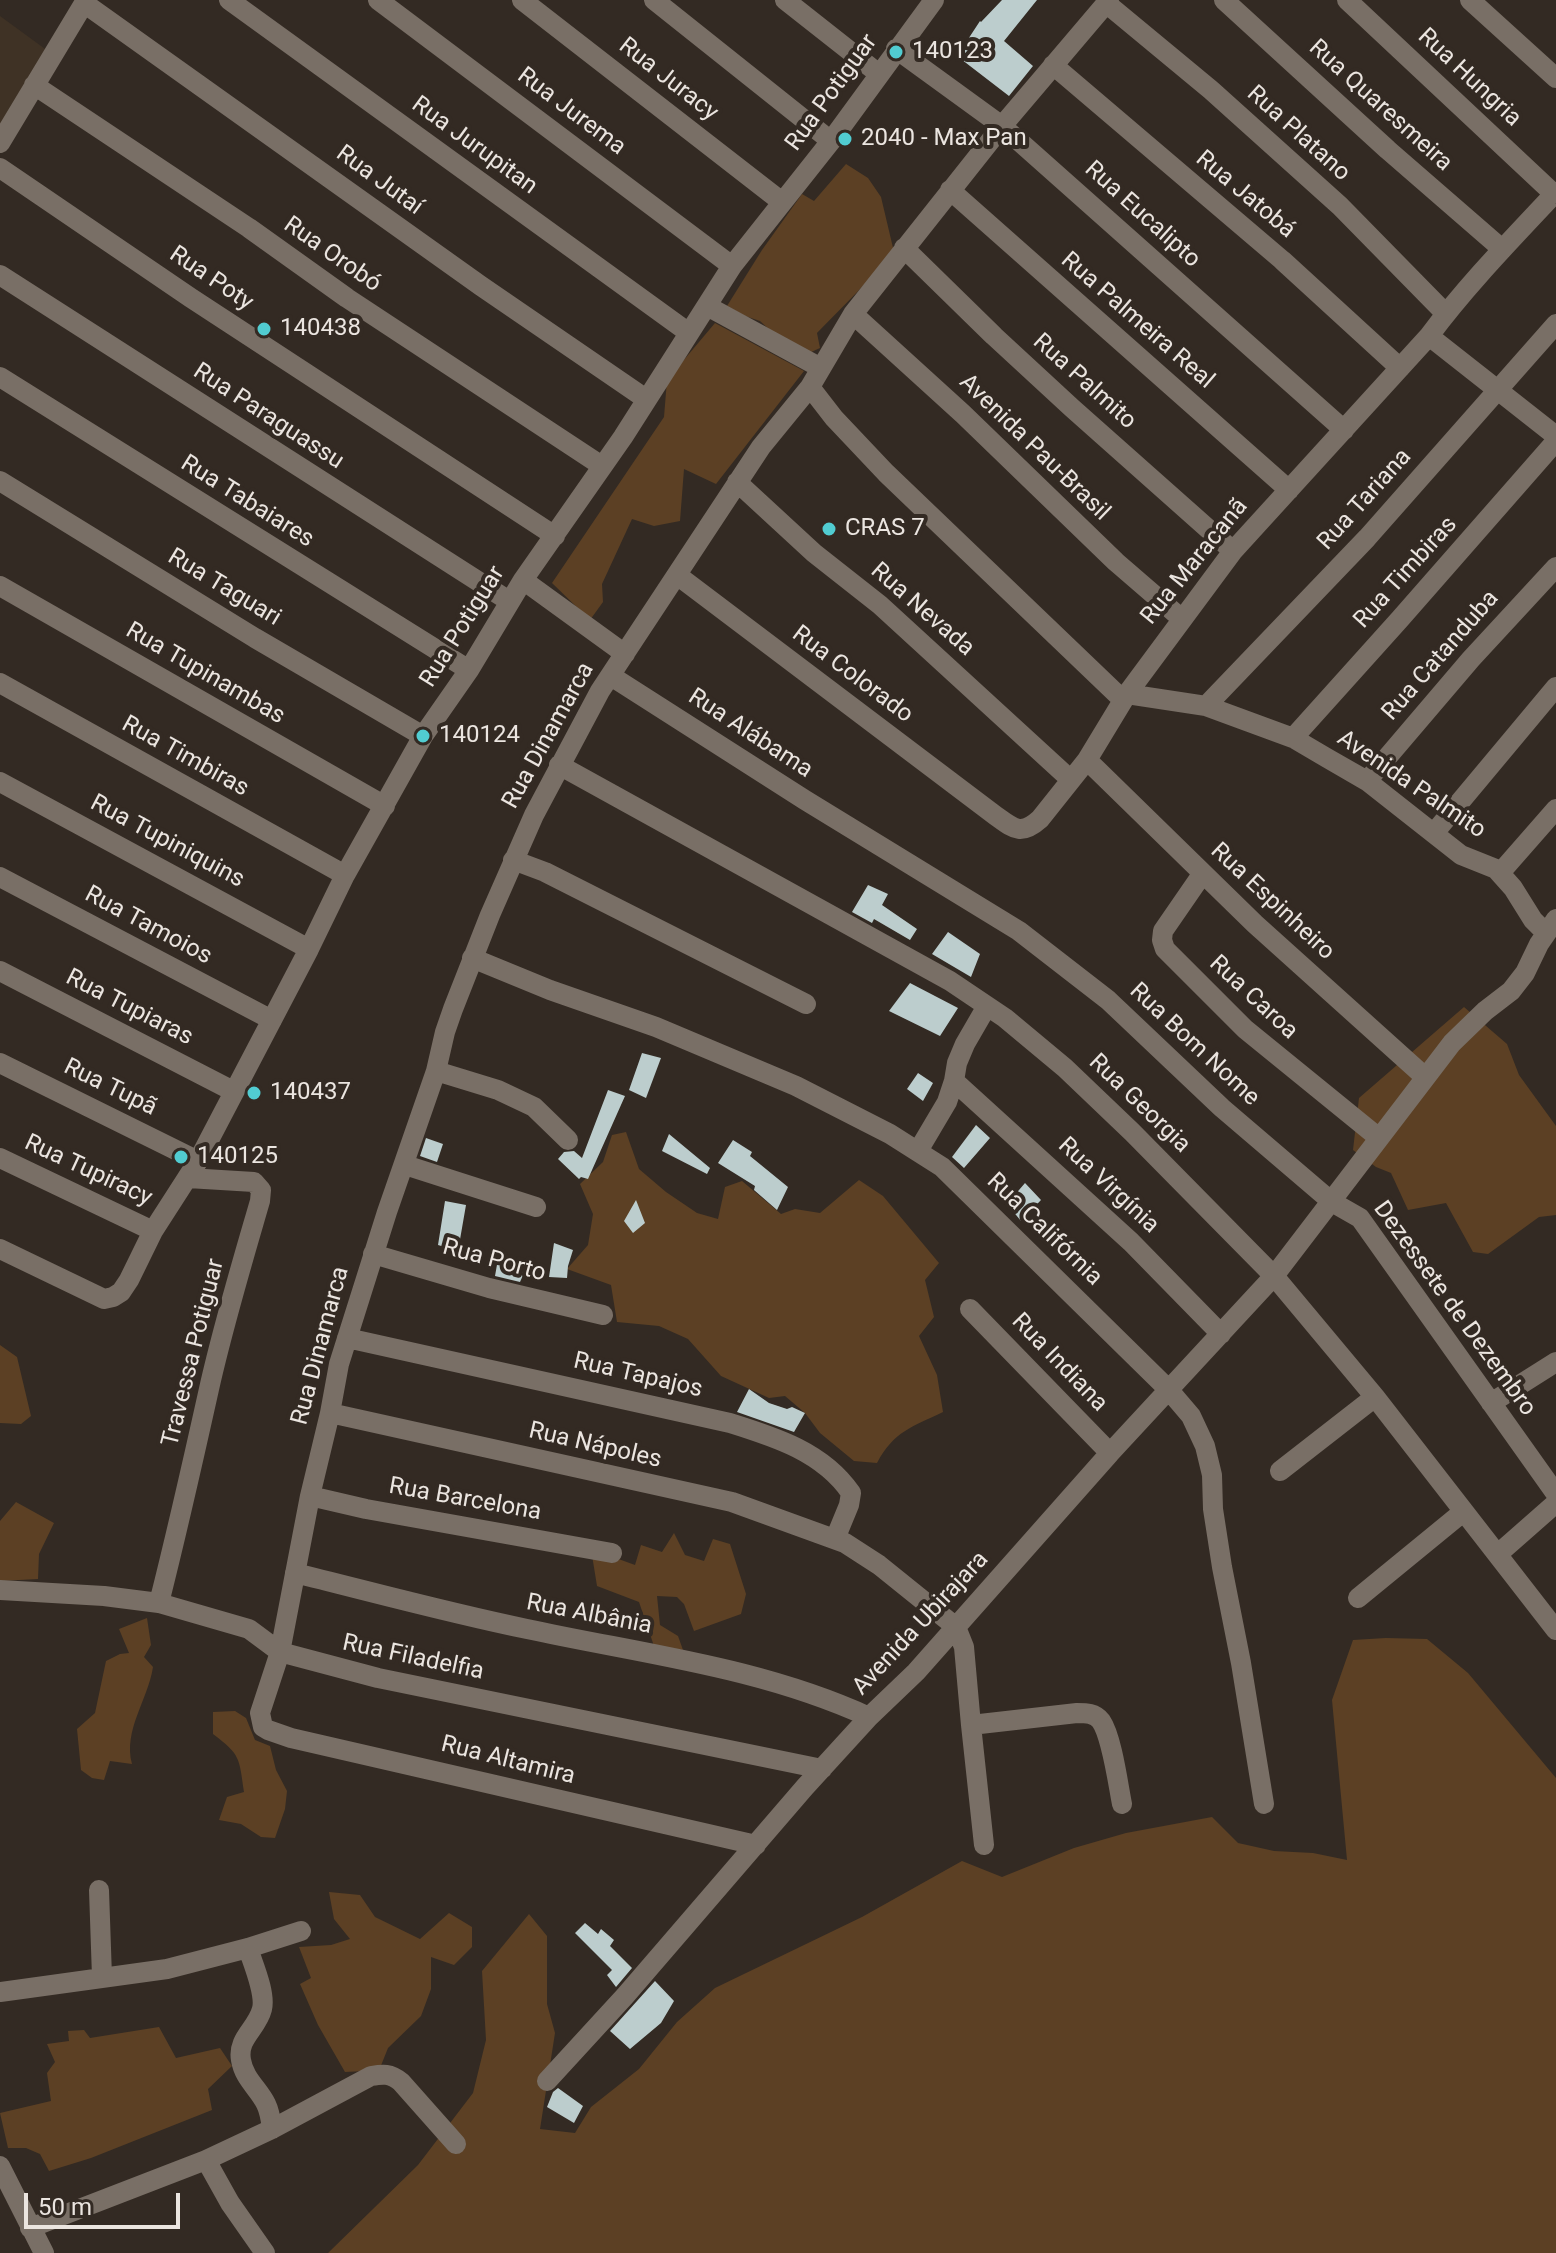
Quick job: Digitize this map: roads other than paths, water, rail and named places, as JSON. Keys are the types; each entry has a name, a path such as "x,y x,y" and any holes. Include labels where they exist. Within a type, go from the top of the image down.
{"street":[{"name":"Rua Jurupitan","path":"229,0 689,333"},
{"name":"Rua Jurema","path":"378,0 732,266"},
{"name":"Rua Juracy","path":"522,0 782,202"},
{"path":"654,0 831,141"},
{"path":"785,0 879,74"},
{"name":"Rua Quaresmeira","path":"1224,0 1502,249"},
{"name":"Rua Hungria","path":"1347,0 1555,193"},
{"path":"1470,0 1556,78"},
{"path":"0,143 85,1"},
{"name":"Rua Jutaí","path":"85,1 481,286 646,399"},
{"name":"Rua Dinamarca","path":"260,1713 280,1652 339,1364 373,1254 472,958 513,860 559,765 600,691 761,447 810,387 853,314 950,190 1107,1"},
{"name":"Rua Platano","path":"1107,1 1340,206 1446,314"},
{"name":"Rua Potiguar","path":"0,1249 104,1299 121,1292 153,1231 193,1169 345,875 423,736 732,266 831,141 925,3"},
{"name":"Rua Eucalipto","path":"896,49 1002,126 1344,430"},
{"name":"Rua Jatobá","path":"1053,65 1282,260 1400,368"},
{"name":"Rua Orobó","path":"34,85 249,228 347,298 602,466"},
{"name":"Rua Poty","path":"0,168 204,307 555,536"},
{"name":"Rua Palmeira Real","path":"950,190 1289,490"},
{"name":"Rua Maracanã","path":"996,816 1014,829 1023,830 1040,819 1087,760 1125,697 1233,551 1555,193"},
{"name":"Rua Palmito","path":"904,248 1072,408 1233,551"},
{"name":"Rua Paraguassu","path":"0,275 509,601"},
{"path":"707,306 821,368"},
{"name":"Avenida Pau-Brasil","path":"853,314 963,414 1116,562 1182,619"},
{"name":"Rua Tariana","path":"1206,706 1367,538 1556,324"},
{"path":"1429,336 1556,438"},
{"name":"Rua Tabaiares","path":"0,377 469,670"},
{"path":"810,387 834,418 886,473 1125,697"},
{"name":"Rua Timbiras","path":"1293,738 1411,608 1556,438"},
{"name":"Rua Taguari","path":"0,481 255,638 423,736"},
{"name":"Rua Nevada","path":"737,482 814,553 900,623 1071,780"},
{"name":"Rua Catanduba","path":"1367,781 1471,659 1556,567"},
{"name":"Rua Colorado","path":"677,575 996,816"},
{"path":"523,580 625,654"},
{"name":"Rua Tupinambas","path":"0,586 385,806"},
{"name":"Rua Alábama","path":"611,676 1019,931"},
{"name":"Rua Timbiras","path":"0,683 345,875"},
{"path":"1434,833 1556,687"},
{"name":"Avenida Palmito","path":"1125,697 1206,706 1293,738 1367,781 1461,855 1496,869 1513,888 1533,920 1551,926"},
{"name":"Rua Espinheiro","path":"1087,760 1297,962 1425,1077"},
{"name":"Rua Georgia","path":"559,765 936,973 1005,1018 1065,1068 1274,1276 1375,1397 1556,1630"},
{"name":"Rua Tupiniquins","path":"0,782 309,949"},
{"path":"1500,873 1556,809"},
{"path":"513,860 545,872 806,1004"},
{"name":"Rua Caroa","path":"1203,873 1163,931 1165,949 1245,1029 1379,1138"},
{"name":"Rua Tamoios","path":"0,877 272,1020"},
{"name":"Avenida Ubirajara","path":"547,2081 822,1769 869,1717 916,1672 1110,1453 1274,1276 1452,1043 1511,991 1525,973 1551,926"},
{"name":"Rua Bom Nome","path":"1019,931 1108,1000 1222,1108 1332,1202"},
{"name":"Rua Califórnia","path":"472,958 550,990 656,1027 796,1086 918,1151 942,1167 1168,1389 1191,1416 1205,1446 1212,1475 1213,1509 1222,1567 1264,1804"},
{"name":"Rua Tupiaras","path":"0,971 233,1091"},
{"path":"918,1151 939,1118 965,1044 987,1006"},
{"name":"Rua Tupã","path":"0,1063 193,1169"},
{"path":"436,1071 498,1090 534,1107 568,1140"},
{"name":"Rua Virgínia","path":"954,1081 1131,1242 1221,1334"},
{"name":"Rua Tupiracy","path":"0,1158 153,1231"},
{"path":"405,1165 536,1207"},
{"name":"Travessa Potiguar","path":"159,1603 188,1491 216,1361 261,1190 254,1182 193,1169"},
{"name":"Dezessete de Dezembro","path":"1332,1202 1360,1218 1556,1494"},
{"name":"Rua Porto","path":"373,1254 489,1288 603,1315"},
{"name":"Rua Indiana","path":"970,1309 1110,1453"},
{"name":"Rua Tapajos","path":"347,1338 730,1423 778,1439 828,1465 851,1493 840,1541"},
{"path":"1491,1403 1556,1362"},
{"path":"1280,1471 1375,1397"},
{"name":"Rua Nápoles","path":"330,1413 732,1502 840,1541 890,1573 956,1627"},
{"name":"Rua Barcelona","path":"310,1496 612,1553"},
{"path":"1498,1554 1556,1503"},
{"path":"1358,1598 1463,1512"},
{"name":"Rua Albânia","path":"295,1573 525,1629 773,1681 827,1698 869,1717"},
{"name":"Rua Filadelfia","path":"0,1590 104,1596 159,1603 249,1629 280,1652 378,1678 822,1769"},
{"path":"956,1627 964,1647 984,1845"},
{"name":"Rua Altamira","path":"260,1713 263,1727 291,1738 756,1845"},
{"path":"971,1725 1091,1713 1101,1720 1109,1743 1122,1804"},
{"path":"99,1890 102,1977"},
{"path":"0,1992 167,1969 301,1931"},
{"path":"248,1948 263,2007 243,2039 241,2059 251,2083 266,2103 272,2129"},
{"path":"30,2228 206,2160 371,2076 392,2075 401,2082 456,2144"},
{"path":"206,2160 230,2203 265,2253"},
{"path":"0,2166 44,2253"}],"place":[{"name":"140123","path":"896,52"},
{"name":"2040 - Max Pan","path":"845,139"},
{"name":"140438","path":"264,329"},
{"name":"CRAS 7","path":"829,529"},
{"name":"140124","path":"423,736"},
{"name":"140437","path":"254,1093"},
{"name":"140125","path":"181,1157"}]}
